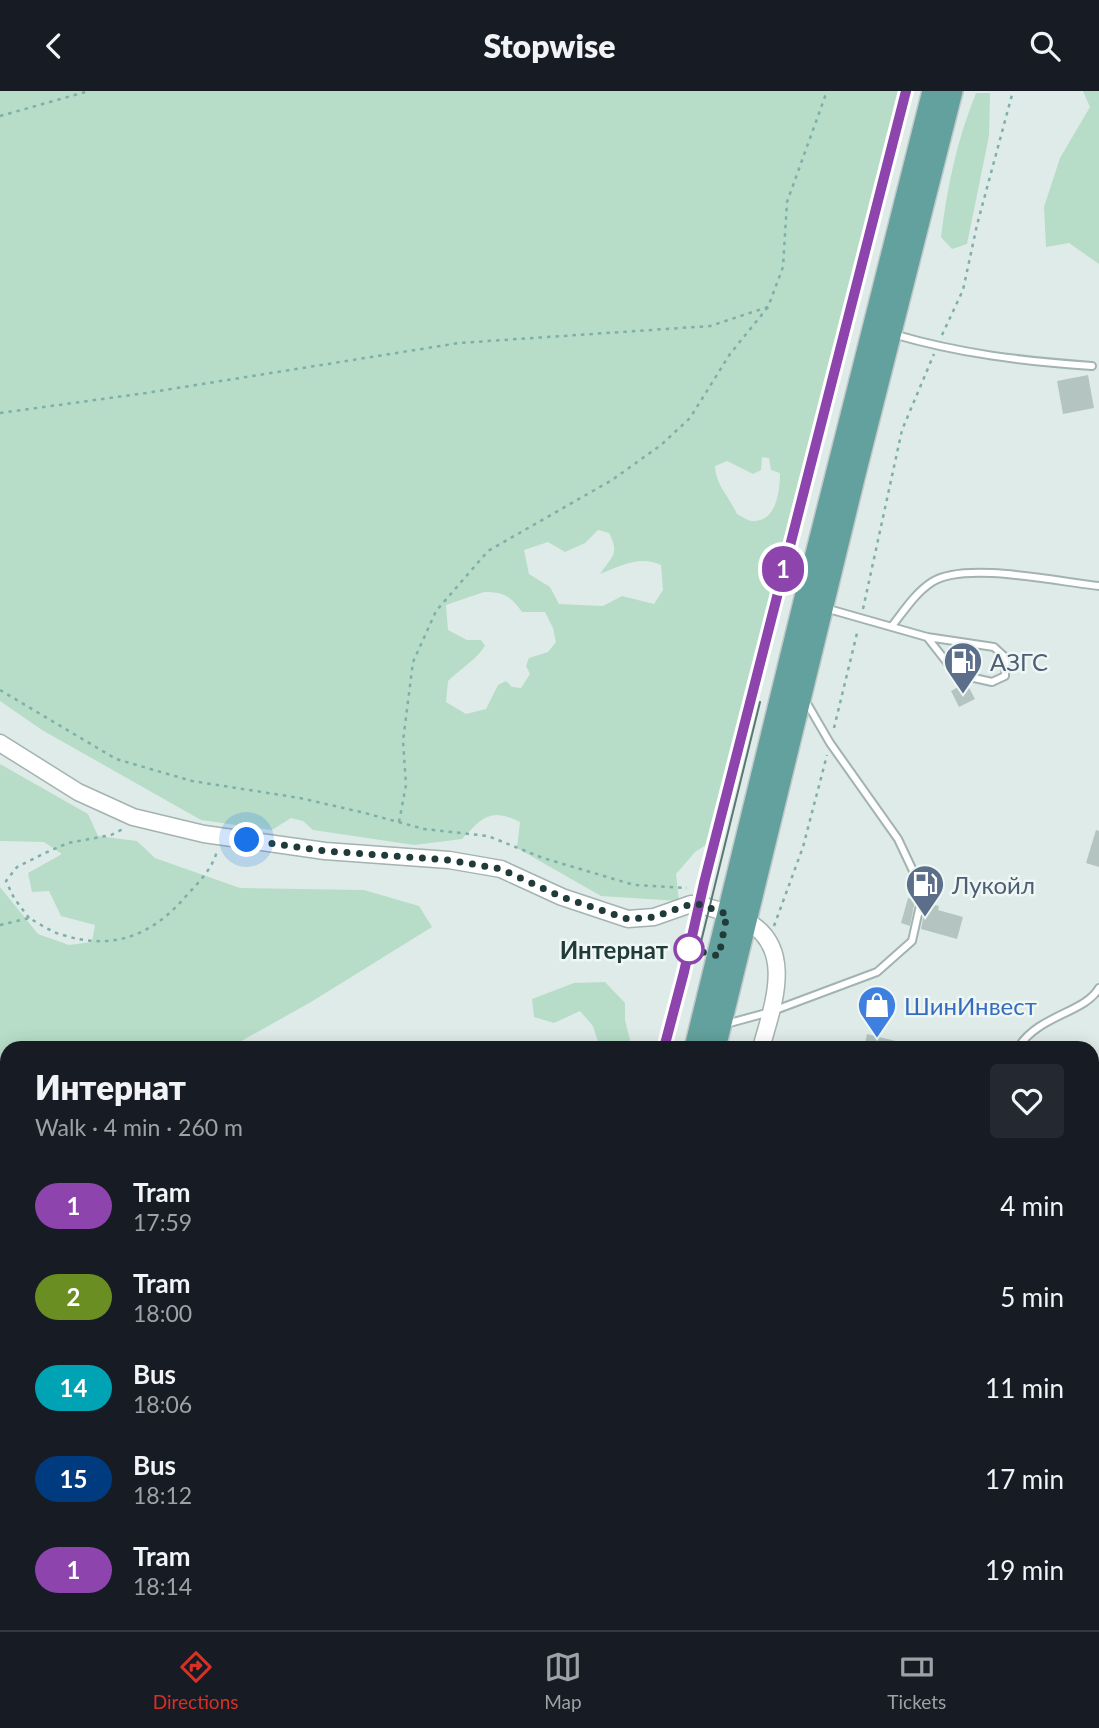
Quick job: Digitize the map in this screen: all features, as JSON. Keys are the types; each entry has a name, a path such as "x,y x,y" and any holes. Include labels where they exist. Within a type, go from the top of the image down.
{"main road":[{"path":"697,1041 719,956 750,927 933,91"},
{"path":"717,1041 750,927 823,608 952,91"}],"street":[{"path":"0,743 78,792 133,817 221,837 325,851 449,860 501,869 562,897 628,919 654,917 698,904 750,927 778,965 778,980 763,1041"}],"lane":[{"path":"891,333 937,347 1013,361 1092,366"},
{"path":"892,626 913,599 933,582 951,574 993,574 1099,586"},
{"path":"823,608 927,638 993,647 1006,658 1005,676 992,682 956,674 927,638"},
{"path":"721,1025 770,1011 877,972 912,941 923,892 898,839 830,743 802,695"},
{"path":"1024,1041 1034,1029 1088,1001 1099,988"}],"path":[{"path":"0,116 89,91"},
{"path":"398,822 406,785 403,741 413,662 436,611 488,551 612,479 661,445 690,418 730,354 768,307 783,267 787,202 827,91"},
{"path":"750,927 803,847 861,619 902,430 962,291 1013,91"},
{"path":"0,413 146,393 459,343 710,326 768,307"},
{"path":"0,690 116,759 191,781 300,798 424,829 488,836 543,858 634,885 670,889 708,887"},
{"path":"133,817 125,828 111,835 68,843 17,867 6,881 14,898 29,918 61,935 97,943 142,933 171,914 213,866 221,837"},
{"path":"0,925 29,918"}],"green space":[{"path":"0,91 902,91 822,388 780,577 712,841 695,852 676,874 679,901 601,896 517,848 520,822 501,815 481,820 462,839 414,845 313,830 303,821 291,818 272,830 201,820 42,730 0,701","holes":["762,457 769,458 771,470 780,473 778,496 767,517 750,521 737,514 720,485 715,466 727,461 753,474 761,470","598,530 609,533 614,546 613,555 600,574 638,561 661,565 663,590 654,604 622,596 603,606 559,604 550,587 529,574 524,550 548,542 565,552 585,543","484,592 502,594 522,612 545,612 556,642 548,652 529,658 526,666 530,674 521,688 512,687 506,681 498,685 486,709 466,714 446,702 448,681 485,646 481,640 467,640 448,630 446,605"]},
{"path":"1083,91 1099,91 1099,264 1069,243 1046,247 1044,207 1060,158 1090,107"},
{"path":"976,93 990,93 989,136 967,244 952,249 941,237 943,218 958,146"},
{"path":"0,764 88,814 98,836 137,841 155,858 240,888 364,890 419,906 432,927 311,1002 241,1041 0,1041 0,887 38,934 69,945 92,942 95,925 61,916 49,891 32,892 28,873 62,854 44,842 0,841"},
{"path":"605,982 625,1003 625,1020 630,1041 598,1041 593,1026 580,1011 554,1023 534,1017 532,999 574,983"}],"building":[{"path":"1088,375 1094,408 1063,414 1057,381"},
{"path":"966,657 981,661 978,673 963,670"},
{"name":"АЗГС","path":"960,681 966,682 975,699 959,707 951,691 958,687"},
{"path":"1096,830 1099,831 1099,867 1086,863"},
{"path":"908,898 915,900 910,926 901,923"},
{"path":"926,903 939,906 938,910 963,917 957,939 921,929"},
{"path":"867,1034 896,1041 866,1041"}],"tram line":[{"path":"666,1041 906,91"},
{"name":"1","path":"666,1041 808,467 906,91"},
{"path":"699,950 760,702"}],"place":[{"name":"АЗГС","path":"963,695"},
{"name":"Лукойл","path":"925,918"},
{"name":"Интернат","path":"689,949"},
{"name":"ШинИнвест","path":"877,1039"}],"route":[{"path":"247,840 325,851 449,860 501,869 562,897 628,919 654,917 691,904 727,914 719,956 689,949"}]}
